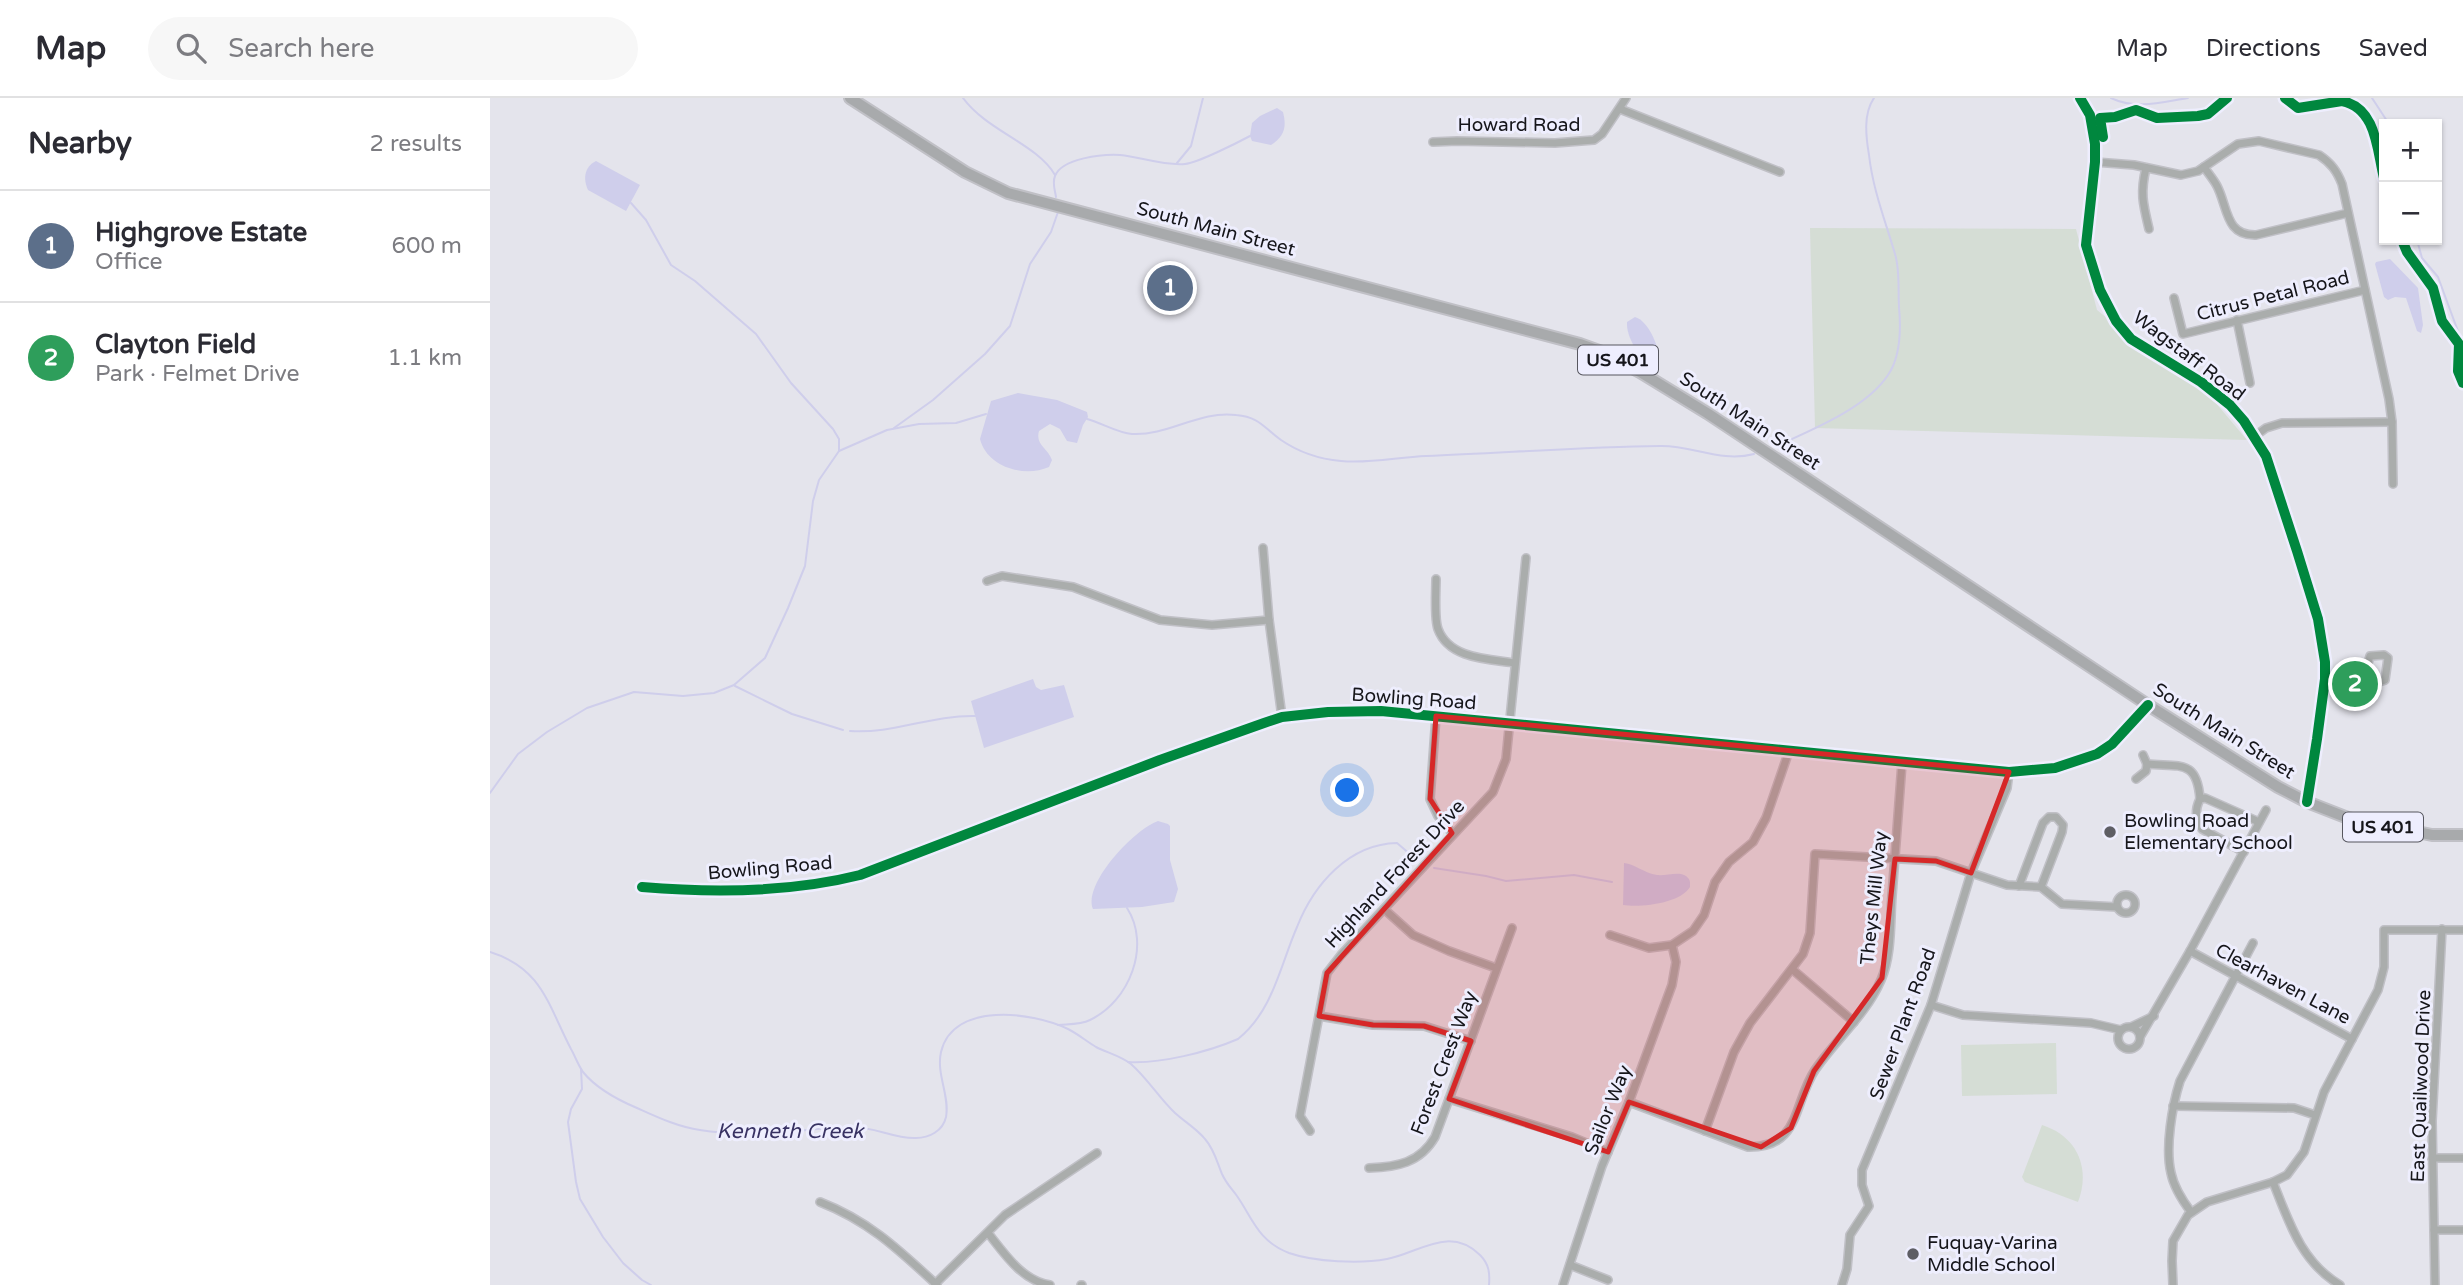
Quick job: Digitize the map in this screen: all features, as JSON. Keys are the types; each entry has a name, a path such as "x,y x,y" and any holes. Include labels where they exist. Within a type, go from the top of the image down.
{"highway":[{"name":"South Main Street","path":"850,98 965,172 1008,193 1580,344 1605,353 1707,413 2148,705 2278,787 2348,818 2432,835 2463,835"}],"street":[{"name":"Howard Road","path":"1433,142 1581,143 1594,140 1602,134 1626,98"},
{"name":"Wagstaff Road","path":"2080,98 2090,115 2095,144 2086,245 2100,290 2124,332 2216,393 2237,413 2255,436 2273,476 2323,643 2325,679 2307,802"},
{"path":"1620,109 1780,172"},
{"path":"2095,162 2181,175 2204,167 2238,144 2259,141 2319,155 2327,160 2337,173 2348,213 2392,422 2393,484"},
{"path":"2204,167 2217,186 2227,218 2232,226 2243,234 2256,235 2348,213"},
{"path":"2146,168 2141,197 2149,229"},
{"name":"Citrus Petal Road","path":"2174,298 2183,334 2365,290"},
{"path":"2237,320 2250,383"},
{"path":"2255,436 2266,428 2282,423 2392,422"},
{"path":"1263,548 1282,717"},
{"name":"Highland Forest Drive","path":"1310,1131 1300,1116 1327,973 1340,955 1497,785 1506,758 1526,558"},
{"path":"988,581 1002,576 1073,587 1160,620 1212,625 1269,620"},
{"path":"1436,579 1437,628 1451,647 1473,657 1515,663"},
{"path":"2325,679 2365,674"},
{"name":"Bowling Road","path":"642,887 694,891 760,889 820,885 860,875 1160,760 1282,717 1328,712 1381,711 2009,772 2055,768 2097,754 2112,744 2148,705"},
{"path":"1436,716 1430,799 1438,816 1452,833"},
{"path":"1610,935 1649,948 1672,945 1693,930 1704,915 1715,882 1729,862 1753,842 1766,818 1789,751"},
{"path":"2136,779 2141,777 2147,764 2143,755"},
{"name":"Theys Mill Way","path":"1629,1102 1748,1147 1761,1147 1776,1142 1791,1128 1814,1071 1870,1002 1882,978 1889,948 1902,763"},
{"path":"2147,764 2185,767 2193,771 2199,782 2197,823 2244,852"},
{"name":"Sewer Plant Road","path":"1842,1285 1847,1269 1850,1235 1869,1206 1862,1170 1931,1005 1971,873 2004,796 2009,772"},
{"path":"2200,799 2205,798 2259,822"},
{"path":"2190,951 2266,810"},
{"path":"2020,886 2043,823 2049,817 2056,817 2063,825 2062,832 2042,887"},
{"path":"1705,1131 1734,1052 1750,1023 1803,954 1810,933 1815,854 1936,861 2007,886 2042,887 2062,904 2117,907"},
{"path":"1384,909 1413,935 1496,968"},
{"name":"Forest Crest Way","path":"1369,1168 1407,1163 1429,1147 1512,928"},
{"name":"East Quailwood Drive","path":"2435,1285 2432,1121 2442,929"},
{"path":"2173,1285 2174,1241 2181,1223 2191,1212 2207,1202 2273,1182 2287,1175 2304,1152 2324,1092 2383,977 2384,930 2463,930"},
{"path":"2191,1212 2177,1191 2170,1172 2173,1106 2180,1082 2253,943"},
{"name":"Sailor Way","path":"1563,1285 1608,1152 1672,985 1676,962 1672,945"},
{"name":"Clearhaven Lane","path":"2140,1037 2190,951 2352,1039"},
{"path":"1793,970 1854,1022"},
{"path":"1931,1005 1963,1015 2098,1025 2121,1030 2154,1015"},
{"path":"1318,1016 1373,1025 1424,1026 1471,1041"},
{"path":"2098,1025 2125,1048 2132,1049 2138,1044 2140,1037 2137,1030 2131,1027"},
{"path":"2118,1040 2121,1030"},
{"path":"1449,1099 1572,1137 1608,1152"},
{"path":"2173,1106 2294,1108 2315,1115"},
{"path":"820,1202 842,1211 881,1234 936,1284 1005,1215 1097,1153"},
{"path":"2432,1158 2463,1158"},
{"path":"2273,1182 2302,1250 2324,1275 2340,1285"},
{"path":"2434,1230 2463,1230"},
{"path":"988,1233 1021,1271 1050,1285"},
{"path":"1570,1265 1608,1280"}],"highlighted area":[{"path":"1436,716 2009,772 1971,873 1936,861 1895,859 1882,978 1814,1071 1791,1128 1761,1147 1629,1102 1608,1152 1449,1099 1471,1041 1424,1026 1373,1025 1319,1016 1327,973 1452,833 1430,799"}],"shaded area":[{"path":"1810,228 2076,229 2097,310 2148,351 2199,383 2247,440 1815,428"},
{"path":"2056,1043 2057,1094 1962,1096 1961,1045"},
{"path":"2042,1125 2064,1137 2078,1155 2083,1177 2078,1202 2025,1182 2022,1177"}],"water":[{"path":"1277,108 1283,112 1282,135 1271,145 1252,141 1252,123"},
{"path":"596,161 640,185 626,211 588,190 586,174"},
{"path":"2390,259 2418,288 2423,325 2421,333 2417,331 2406,298 2395,297 2388,300 2384,297 2375,264"},
{"path":"1635,317 1648,328 1657,346 1659,358 1654,364 1643,357 1631,341 1627,322"},
{"path":"1018,393 1057,400 1087,412 1088,417 1077,443 1067,441 1060,429 1050,424 1039,431 1040,443 1052,460 1049,467 1029,471 1008,468 990,457 984,449 980,439 991,401"},
{"path":"1033,679 1036,687 1041,690 1064,685 1074,717 984,748 971,701"},
{"path":"1158,821 1170,826 1170,860 1178,889 1174,902 1142,907 1093,909 1092,898 1096,885 1113,858 1137,834"},
{"path":"1624,863 1657,875 1686,876 1690,887 1670,901 1640,906 1623,905"}],"waterway":[{"path":"963,98 985,120 1047,164 1055,175"},
{"path":"1177,163 1191,146 1203,98"},
{"path":"1781,444 1840,416 1867,397 1888,375 1898,351 1898,267 1873,180 1867,141 1867,118 1874,98"},
{"path":"2111,98 2130,104 2188,98"},
{"path":"2372,98 2386,119"},
{"path":"1056,197 1055,176 1059,170 1074,161 1094,156 1120,155 1169,164 1185,164 1207,157 1250,136"},
{"path":"631,203 646,220 671,265 695,281 756,334 791,383 833,429 839,439 839,451"},
{"path":"894,428 933,400 985,354 1010,326 1030,264 1051,232 1058,212"},
{"path":"2418,245 2422,258 2438,277 2463,345"},
{"path":"490,793 518,754 547,732 587,708 634,692 683,696 714,693 734,685 765,658 788,608 805,566 813,501 819,480 839,451 887,430 919,424 956,423 986,414"},
{"path":"1087,419 1121,432 1145,434 1210,416 1244,416 1302,452 1325,459 1352,462 1426,456 1660,446 1718,455 1754,454"},
{"path":"735,686 792,714 843,730"},
{"path":"850,731 882,730 943,718 976,716"},
{"path":"1128,1062 1184,1056 1238,1039 1250,1028 1268,1002 1304,911 1335,869 1364,850 1397,843 1418,861"},
{"path":"1434,868 1506,881 1574,875 1612,882"},
{"path":"1058,1025 1090,1020 1116,1000 1126,986 1136,955 1137,938 1127,908"},
{"name":"Kenneth Creek","path":"490,952 507,959 532,978 549,1003 588,1078 615,1097 652,1115 692,1129 756,1133 859,1127 900,1137 926,1137 939,1130 946,1117 941,1052 948,1036 961,1024 996,1015 1016,1015 1053,1023 1131,1064 1169,1107 1208,1143 1225,1180 1257,1229 1279,1248 1311,1258 1364,1261 1387,1259 1434,1244 1457,1242 1468,1246 1483,1258 1488,1269 1489,1285"},
{"path":"581,1069 582,1089 571,1109 568,1122 580,1199 603,1237 623,1263 651,1285"}],"cycle path":[{"path":"2080,98 2090,115 2095,144 2086,245 2100,290 2116,321 2131,339 2201,382 2230,405 2244,421 2266,456 2297,551 2318,619 2325,662 2325,679 2307,802"},
{"path":"2103,137 2100,118 2115,117 2136,110 2157,118 2198,116 2208,114 2227,98"},
{"path":"2285,98 2298,108 2342,101 2354,105 2369,121 2379,154"},
{"path":"2404,245 2433,288 2442,321 2459,344 2458,371 2463,383"},
{"path":"642,887 751,890 806,885 860,875 1160,760 1282,717 1328,712 1381,711 2009,772 2055,768 2097,754 2112,744 2148,705"}],"place":[{"name":"Highgrove Estate","path":"1170,288"},
{"name":"Clayton Field","path":"2355,684"},
{"name":"Bowling Road Elementary School","path":"2110,832"},
{"name":"Fuquay-Varina Middle School","path":"1913,1254"}]}
